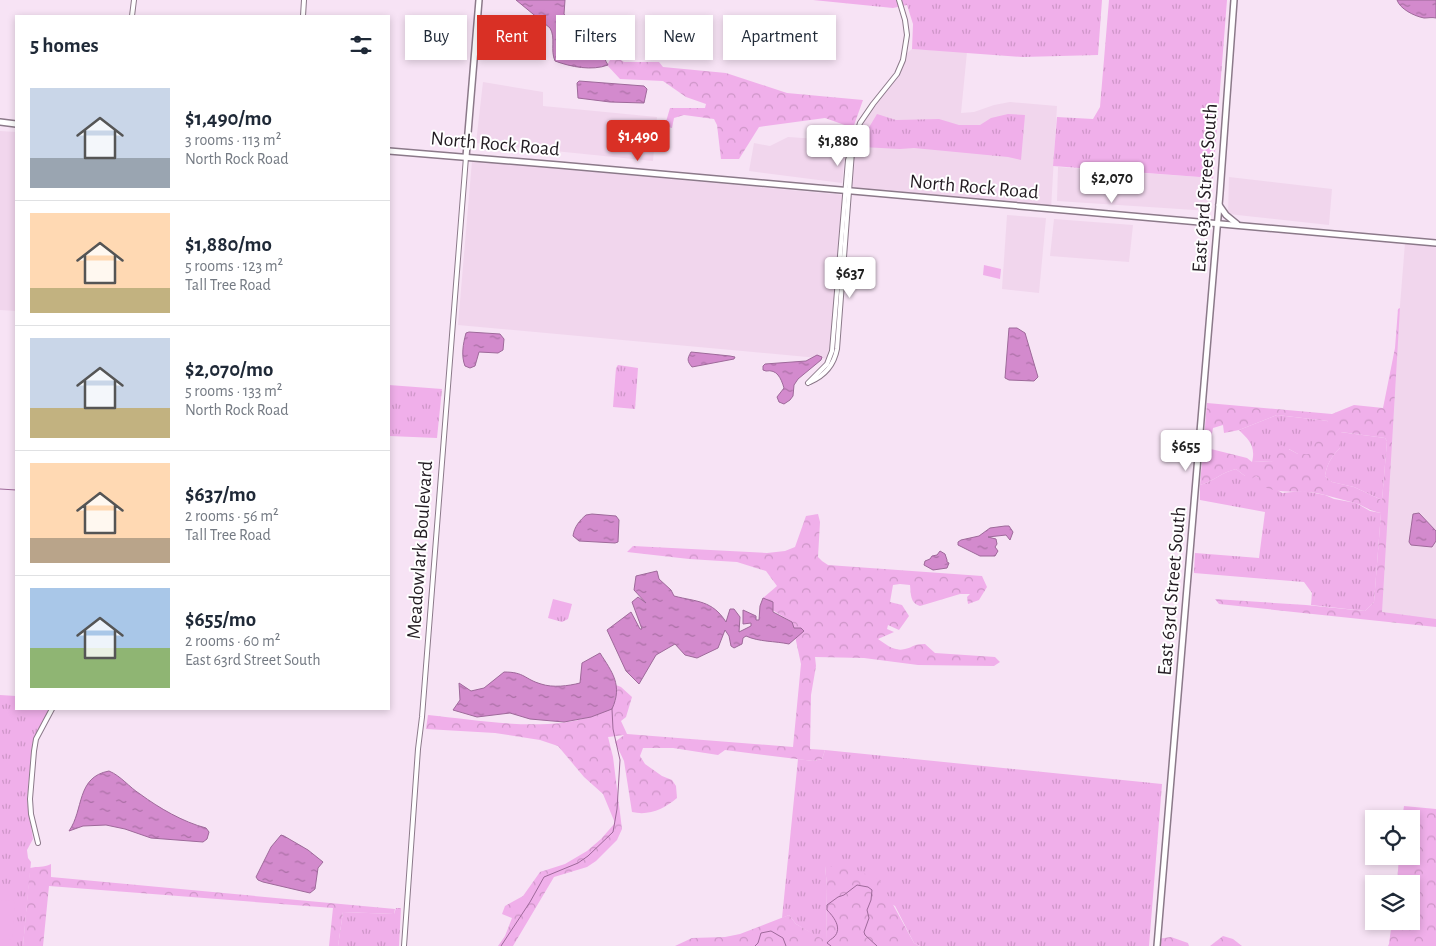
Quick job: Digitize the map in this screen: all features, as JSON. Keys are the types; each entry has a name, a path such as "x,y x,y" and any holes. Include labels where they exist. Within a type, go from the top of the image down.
{"main road":[{"path":"466,157 479,0"},
{"name":"East 63rd Street South","path":"1157,946 1218,223 1234,0"},
{"path":"0,122 15,124"},
{"name":"North Rock Road","path":"390,151 1436,243"},
{"path":"1219,205 1237,225"}],"street":[{"path":"132,15 134,0"},
{"path":"303,15 304,0"},
{"path":"848,191 835,356 832,364 826,371 808,383 827,364 832,351 852,150 860,123 872,104 897,74 903,60 907,35 899,0"},
{"name":"Meadowlark Boulevard","path":"404,946 466,157"},
{"path":"38,843 31,814 30,800 34,751 36,739 51,710"}],"shaded area":[{"path":"912,49 967,52 961,113 974,112 1010,102 1057,106 1051,209 850,191 852,149 860,123 897,74 904,56"},
{"path":"483,82 543,92 543,106 657,117 653,161 476,143"},
{"path":"0,131 15,132 15,311 0,310"},
{"path":"788,137 846,141 842,183 749,171 754,143 770,146"},
{"path":"472,161 845,195 829,359 458,325"},
{"path":"1058,167 1213,178 1210,211 1057,201"},
{"path":"1229,177 1332,189 1329,225 1228,214"},
{"path":"1007,215 1046,218 1039,293 1002,289"},
{"path":"1054,219 1133,225 1129,262 1050,256"},
{"path":"1405,243 1436,246 1436,623 1375,618"}],"green space":[{"path":"813,0 1102,0 1098,55 1022,57 912,49 913,24 907,5 893,8"},
{"path":"1109,0 1227,0 1213,178 1053,166 1057,117 1093,119 1100,107"},
{"path":"610,60 659,62 663,67 726,73 787,93 863,100 853,128 825,118 759,127 739,159 721,159 717,125 714,119 684,115 674,118 672,128 665,125 670,108 705,108 706,104 686,97 663,81 620,79 607,65"},
{"path":"877,114 896,120 939,119 959,125 980,125 991,118 1008,114 1025,115 1021,160 1008,157 914,148 862,147 865,134"},
{"path":"984,265 1001,269 1000,279 983,275"},
{"path":"1400,308 1382,612 1436,619 1436,627 1219,604 1215,599 1365,611 1374,602 1381,513 1355,503 1316,493 1274,490 1256,483 1259,478 1256,476 1251,479 1236,469 1200,485 1207,403 1332,414 1354,405 1383,408 1395,348 1398,309","holes":["1277,415 1328,421 1313,440 1311,454 1298,454 1281,445 1274,451 1273,461 1252,462 1247,458 1211,449 1213,428 1223,425 1224,433 1239,430","1341,432 1385,438 1387,441 1382,500 1354,487 1332,482 1325,476 1330,461 1340,448"]},
{"path":"618,365 638,368 635,409 613,407 616,368"},
{"path":"390,385 442,389 437,438 390,436"},
{"path":"1277,415 1328,421 1311,454 1298,454 1289,449 1273,461 1252,462 1252,447 1249,440 1239,430"},
{"path":"1340,432 1385,438 1387,441 1382,500 1354,487 1332,482 1325,476 1330,461 1340,448"},
{"path":"1236,469 1245,476 1256,476 1282,493 1303,491 1325,495 1334,499 1356,503 1370,511 1381,513 1374,602 1365,611 1311,605 1312,593 1304,582 1194,573 1195,553 1259,558 1265,512 1200,500 1200,485"},
{"path":"818,514 820,522 818,557 828,565 982,576 987,587 979,600 968,604 967,597 970,594 960,594 920,606 914,603 910,585 893,585 890,602 902,605 909,616 899,630 888,625 887,629 894,632 878,639 890,647 901,650 925,644 935,653 995,657 1000,662 994,666 918,665 864,658 815,657 816,666 811,695 810,749 825,750 822,759 813,761 725,750 718,755 673,748 643,748 640,756 645,764 662,776 672,780 676,786 677,798 662,808 650,812 632,812 624,761 615,742 624,735 608,737 613,757 622,829 617,840 596,861 587,867 554,877 513,946 498,946 505,936 512,918 502,914 505,906 523,896 540,872 565,864 587,851 615,823 603,794 584,777 558,746 540,740 495,733 426,729 428,715 509,724 551,724 571,721 593,716 616,700 616,685 632,697 626,717 621,721 627,734 793,747 801,664 792,622 769,608 763,598 777,586 766,571 737,562 627,552 633,546 767,553 785,551 795,547 806,516"},
{"path":"553,599 572,604 568,619 562,622 548,618"},
{"path":"0,695 15,696 15,710 48,710 34,738 32,746 27,800 33,839 27,850 28,858 31,862 23,946 0,946"},
{"path":"825,750 1162,784 1149,946 920,946 914,943 895,906 825,866 827,886 826,942 796,924 789,915 782,918 798,759 813,761 822,759"},
{"path":"1404,806 1436,809 1436,946 1388,946 1391,930 1420,930 1420,875 1398,875 1398,865 1420,865 1420,810 1403,810"},
{"path":"51,864 51,877 395,909 394,914 343,912 338,946 329,946 333,908 49,886 43,946 23,946 30,868"},
{"path":"825,866 847,867 879,879 914,943 920,946 675,946 692,938 725,937 740,934 789,915 796,924 826,941 827,886"},
{"path":"0,900 15,901 12,940 0,939"},
{"path":"396,908 401,908 399,946 338,946 343,912 394,914"},
{"path":"1223,936 1233,939 1242,946 1210,946"},
{"path":"1171,937 1188,943 1189,946 1157,946 1157,939"}],"water":[{"path":"516,0 565,0 565,15 556,15 556,60 606,60 608,65 582,68 555,61 553,36 550,28 546,25 546,15 534,15"},
{"path":"1397,0 1436,0 1436,18 1424,18 1412,14 1404,9"},
{"path":"579,81 644,86 647,89 644,103 610,102 578,98 577,83"},
{"path":"1009,328 1017,328 1025,333 1038,377 1034,381 1009,380 1005,378"},
{"path":"466,333 500,334 504,339 503,350 498,353 479,352 475,366 470,368 465,366 463,346"},
{"path":"691,352 735,357 734,359 692,367 688,360"},
{"path":"817,355 822,357 821,360 798,379 794,385 793,396 790,400 784,404 779,402 777,397 784,388 781,381 773,371 763,370 763,366 765,364 806,361"},
{"path":"1419,513 1436,531 1436,541 1432,547 1411,545 1409,542 1413,514"},
{"path":"586,515 616,516 619,520 618,542 579,541 573,536 580,521"},
{"path":"1009,526 1013,532 1010,540 1006,535 988,537 996,539 997,544 995,547 998,551 995,556 980,556 958,545 958,542 961,540 979,536 990,528"},
{"path":"940,551 945,554 949,563 947,568 933,570 924,565 925,561 937,555"},
{"path":"657,571 659,579 671,590 674,596 697,601 709,606 721,615 726,622 730,609 734,609 740,617 739,632 751,626 751,623 743,624 743,610 756,616 756,620 759,620 760,606 763,598 773,602 773,612 792,622 794,628 801,628 804,631 789,644 746,636 743,638 742,644 734,648 731,646 729,636 725,630 718,648 697,658 685,655 675,644 656,655 639,684 626,671 607,630 631,612 640,629 642,629 632,602 638,597 646,603 634,590 636,576"},
{"path":"600,653 615,679 616,693 612,709 591,717 564,722 530,719 510,713 477,717 453,710 460,700 459,683 471,691 484,688 504,672 511,672 550,686 580,683 582,663"},
{"path":"109,771 163,809 206,828 209,832 207,839 203,842 151,838 106,825 83,826 69,831 74,823 86,787 98,774"},
{"path":"281,835 308,850 323,862 318,868 315,889 310,893 263,882 256,877 271,847"}],"waterway":[{"path":"0,489 15,490"},
{"path":"501,946 544,877 578,863 613,832 617,809 620,760 613,729 612,709"},
{"path":"831,946 827,943 837,934 838,930 834,919 827,910 827,905 857,885 868,887 872,890 867,910 869,918 864,932 877,946"},
{"path":"755,946 761,933 771,931 783,938 786,946"}]}
